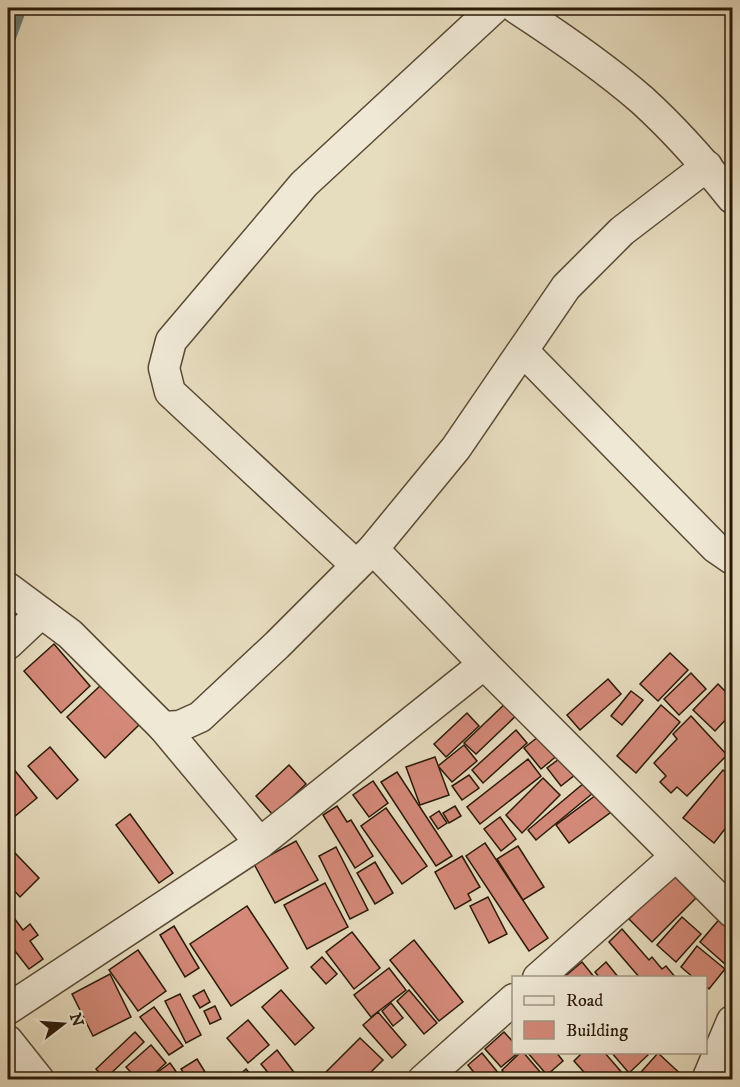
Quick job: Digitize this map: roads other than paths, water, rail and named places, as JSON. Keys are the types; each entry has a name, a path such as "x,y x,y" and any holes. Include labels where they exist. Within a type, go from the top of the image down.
{"street":[{"path":"494,8 304,184 171,341 164,368 170,392 365,557 484,664 732,912"},
{"path":"516,8 567,41 642,100 707,166 732,198"},
{"path":"163,727 180,726 200,717 277,645 365,557 456,448 566,287 622,231 707,166"},
{"path":"522,351 716,548 732,559"},
{"path":"8,588 70,634 163,727 260,843"},
{"path":"8,644 41,613"},
{"path":"8,1009 260,843 484,664"},
{"path":"540,976 676,856"},
{"path":"423,1080 512,1000"},
{"path":"8,1041 39,1080"},
{"path":"707,1080 729,1041"}],"waterway":[{"path":"8,49 23,8"}]}
